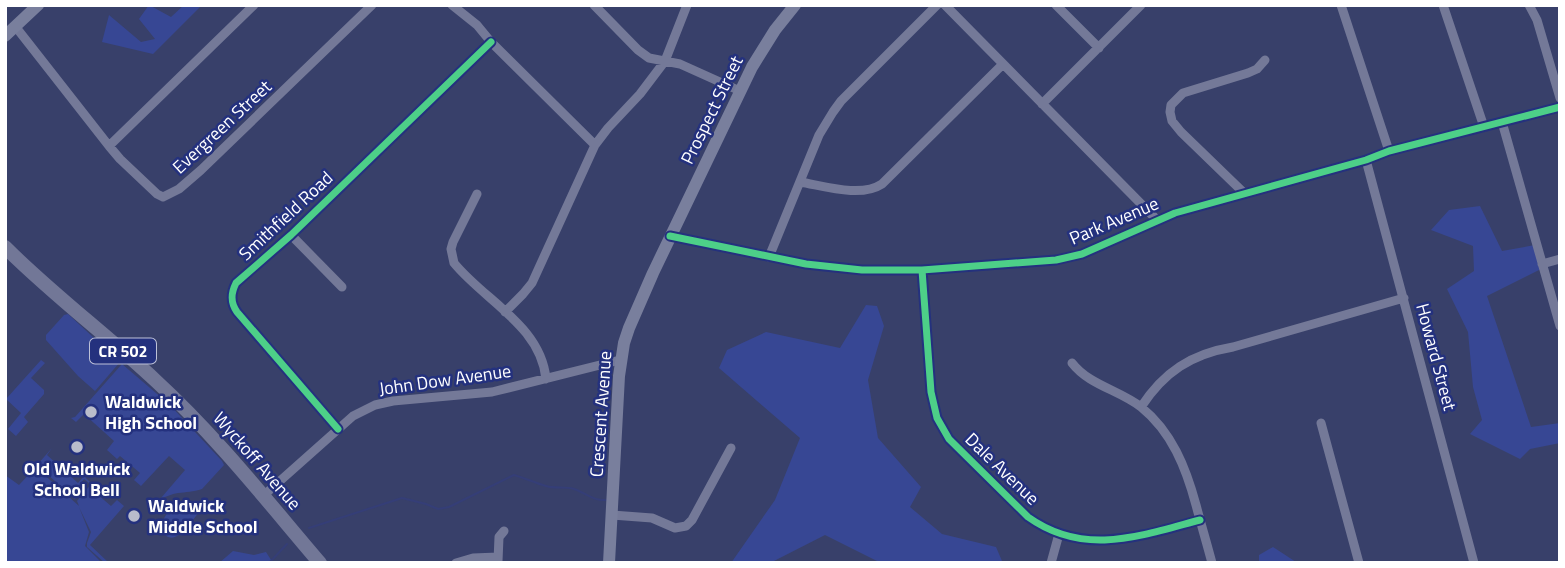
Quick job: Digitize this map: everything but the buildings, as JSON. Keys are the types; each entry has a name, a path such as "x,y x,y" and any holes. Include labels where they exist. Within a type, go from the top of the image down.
{"main road":[{"path":"10,31 38,5"},
{"name":"Prospect Street","path":"670,236 761,51 795,5"},
{"name":"Crescent Avenue","path":"609,563 620,360 629,328 670,236"},
{"name":"Wyckoff Avenue","path":"5,247 185,408 320,563"}],"street":[{"path":"109,146 254,5"},
{"name":"Evergreen Street","path":"10,31 120,159 163,197 179,189 201,170 372,5"},
{"path":"452,5 477,25 595,145"},
{"path":"505,312 532,283 595,145 665,61 687,5"},
{"path":"769,257 819,135 832,112 937,5"},
{"path":"945,5 1157,220"},
{"path":"1056,5 1099,48"},
{"path":"1042,104 1141,5"},
{"path":"1341,5 1389,151"},
{"path":"1443,5 1484,127"},
{"path":"1529,5 1537,20 1560,98"},
{"path":"598,7 638,50 649,58 680,64 740,91"},
{"name":"Smithfield Road","path":"338,429 237,312 232,301 233,289 236,283 291,236 491,42"},
{"path":"1244,193 1181,132 1172,121 1171,105 1182,93 1248,73 1265,61"},
{"path":"800,182 861,191 876,188 1003,64"},
{"name":"Park Avenue","path":"670,236 834,268 880,271 1069,258 1175,213 1366,160 1389,151 1560,107"},
{"path":"1502,122 1560,326"},
{"name":"Howard Street","path":"1366,160 1474,563"},
{"path":"477,194 453,242 452,257 459,269 532,339 542,360 546,379"},
{"path":"291,236 342,287"},
{"path":"1542,264 1560,260"},
{"name":"Dale Avenue","path":"922,270 931,392 937,418 949,439 1028,517 1059,534 1087,540 1112,540 1200,520"},
{"path":"1141,407 1158,384 1179,366 1207,352 1404,298"},
{"name":"John Dow Avenue","path":"262,496 363,410 385,402 492,392 620,360"},
{"path":"1072,363 1078,371 1141,407 1163,431 1181,459 1187,475 1212,563"},
{"path":"1321,423 1359,563"},
{"path":"612,514 652,518 674,528 686,526 692,520 731,448"},
{"path":"456,563 472,558 498,560 499,537 504,531"},
{"path":"1051,563 1059,534"}],"shaded area":[{"path":"149,5 171,17 184,5 202,5 153,54 102,42 109,15 141,42 155,39 139,19"},
{"path":"1480,206 1502,251 1535,245 1543,268 1487,296 1531,427 1560,423 1560,443 1530,449 1520,459 1470,434 1482,420 1473,387 1468,332 1447,289 1474,271 1473,246 1431,230 1449,210"},
{"path":"866,305 877,306 884,326 868,380 878,438 921,487 910,507 942,534 996,547 1002,561 881,563 825,535 770,563 731,563 775,500 800,438 719,368 727,350 766,332 840,348"},
{"path":"68,314 120,362 95,391 46,340 46,335"},
{"path":"41,360 45,363 31,378 44,390 44,394 24,417 28,422 16,436 8,429 21,413 6,399"},
{"path":"122,364 170,405 222,461 224,465 202,489 161,498 185,470 169,456 141,486 134,480 140,473 120,456 117,459 107,450 114,441 84,414 76,422 71,418 75,417"},
{"path":"52,448 47,455 78,483 84,476 90,482 84,479 80,484 84,489 75,499 37,465"},
{"path":"34,469 38,473 40,471 79,506 77,501 92,483 90,488 111,506 117,500 124,506 90,545 109,563 105,563 87,547 91,532 79,507 89,532 85,546 102,563 5,561 5,475 19,485"},
{"path":"197,501 202,508 186,529 173,537 164,534 163,522 172,509 183,503"},
{"path":"1273,547 1296,563 1259,563 1259,555"},
{"path":"233,551 254,555 266,552 273,563 219,563"}],"waterway":[{"path":"309,528 402,498 438,509 449,507 514,475 546,486 571,488 593,498 606,500"},
{"path":"269,563 287,544"}],"cycle path":[{"path":"338,429 237,312 232,301 234,287 491,42"},
{"path":"670,236 806,264 862,270 922,270 1056,260 1082,254 1175,213 1366,160 1389,151 1560,107"},
{"path":"922,270 931,392 937,418 949,439 1028,517 1070,537 1091,540 1134,537 1200,520"}],"place":[{"name":"Waldwick High School","path":"91,412"},
{"name":"Old Waldwick School Bell","path":"77,447"},
{"name":"Waldwick Middle School","path":"134,516"}]}
